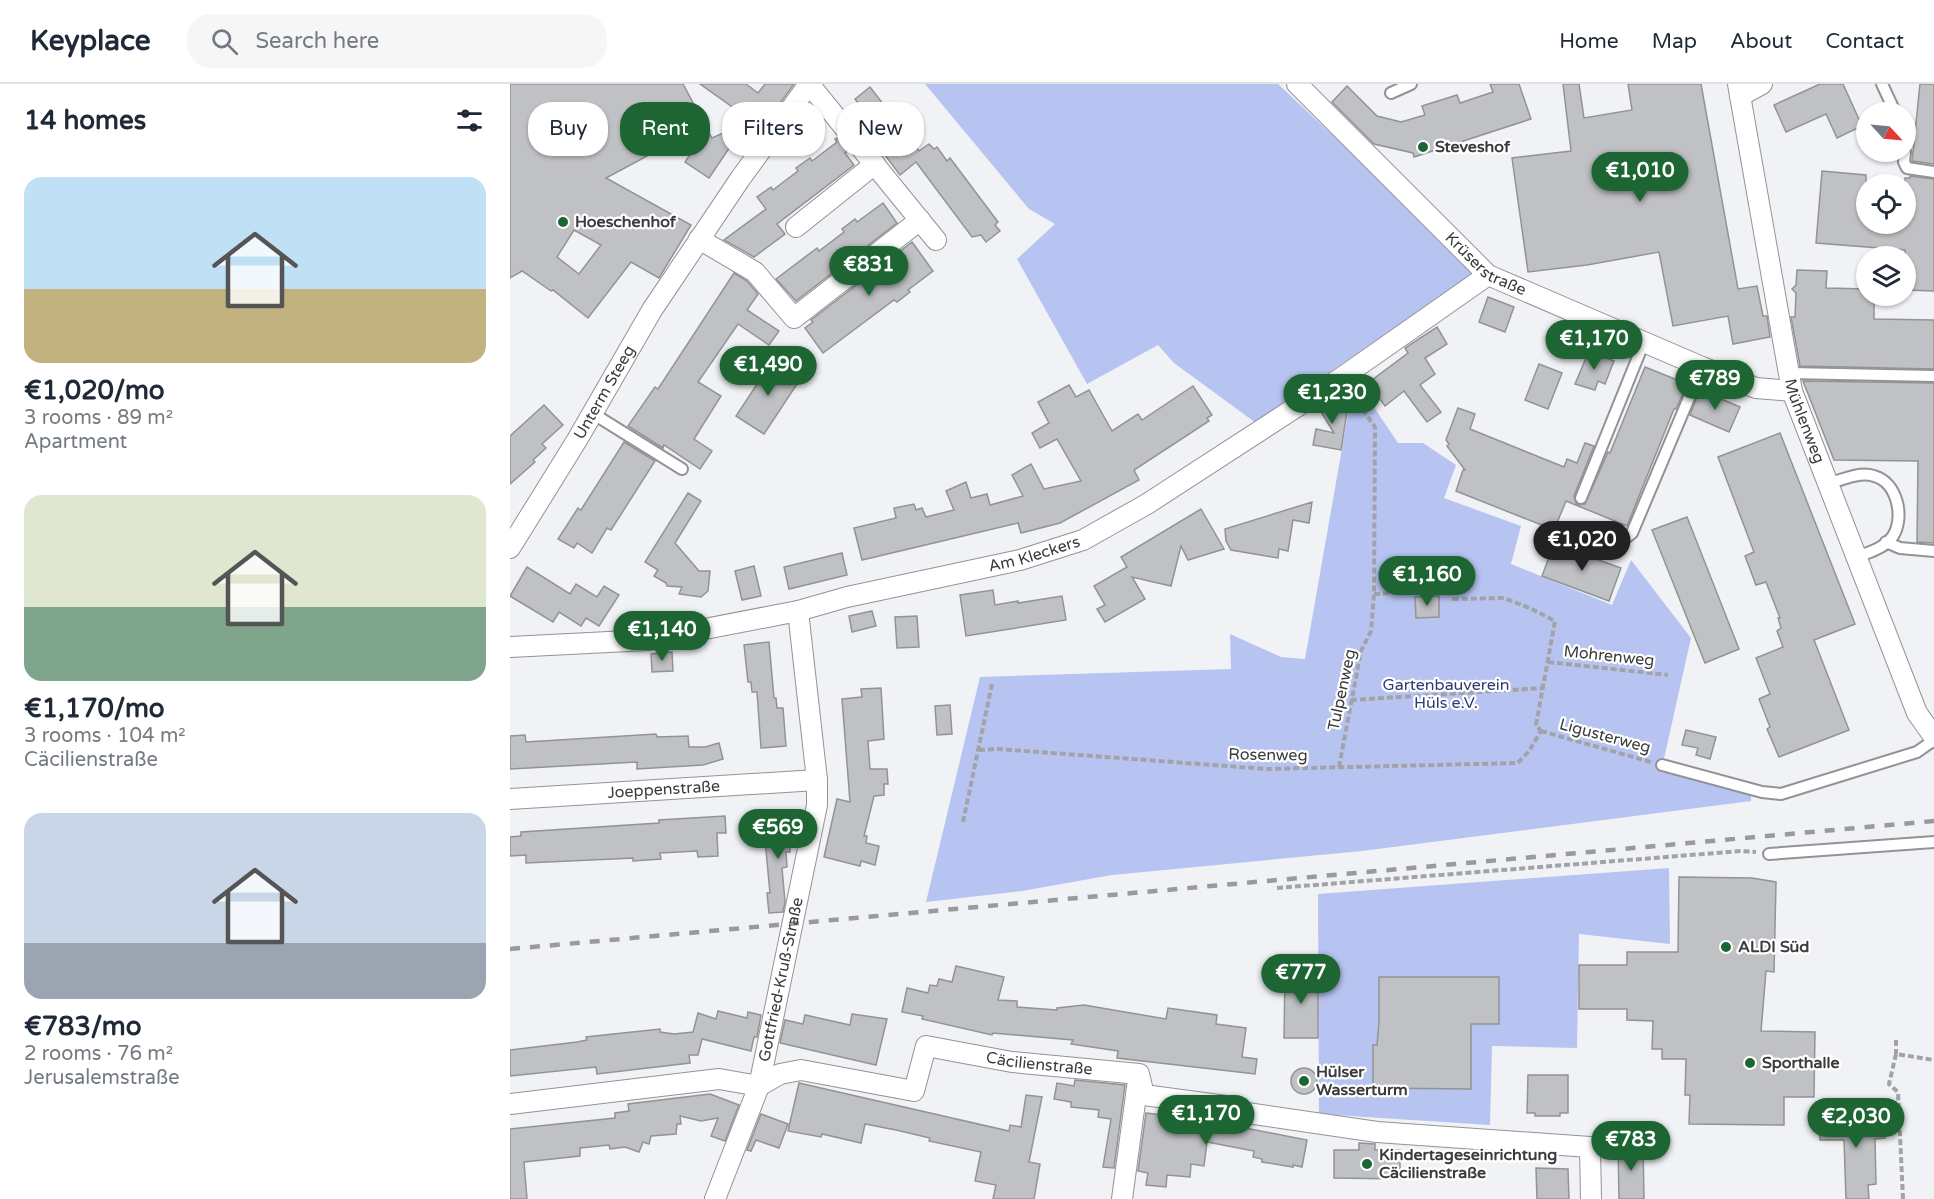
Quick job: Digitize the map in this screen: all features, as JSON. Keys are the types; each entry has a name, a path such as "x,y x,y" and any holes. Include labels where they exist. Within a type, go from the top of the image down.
{"street":[{"name":"Unterm Steeg","path":"510,548 652,310 699,239 809,84 936,240"},
{"name":"Krüserstraße","path":"1297,84 1488,275 1756,388 1790,382"},
{"path":"1739,90 1762,84"},
{"name":"Mühlenweg","path":"1739,90 1790,382 1917,713 1934,738"},
{"path":"796,227 874,164"},
{"path":"699,239 755,272 794,318 920,220"},
{"name":"Am Kleckers","path":"510,647 648,640 798,611 870,591 1020,560 1083,540 1147,504 1341,378 1488,275"},
{"name":"Gottfried-Kruß-Straße","path":"715,1199 759,1086 817,805 817,780 798,611"},
{"name":"Joeppenstraße","path":"510,799 817,780"},
{"name":"Cäcilienstraße","path":"759,1086 780,1074 801,1070 914,1091 926,1046 1012,1062 1139,1074"},
{"path":"1139,1074 1144,1095 1226,1106 1234,1111 1377,1132 1590,1147 1591,1199"},
{"path":"1122,1199 1139,1074"},
{"path":"510,1104 719,1079 759,1086"}],"lane":[{"path":"1391,93 1411,84"},
{"path":"1882,84 1890,102"},
{"path":"1905,162 1907,168 1934,172"},
{"path":"1581,498 1644,342"},
{"path":"1605,542 1623,540 1632,533 1702,367"},
{"path":"1790,382 1934,376"},
{"path":"592,414 682,469"},
{"path":"1828,484 1846,478 1874,476 1889,486 1897,500 1898,520 1894,534 1875,549 1857,557"},
{"path":"1886,542 1900,548 1934,551"},
{"path":"1662,765 1762,792 1781,794 1917,752 1934,738"},
{"path":"1769,854 1934,842"}],"path":[{"name":"Tulpenweg","path":"1339,767 1361,651 1371,631 1374,594 1375,427 1341,378"},
{"path":"1374,594 1455,589 1454,599 1504,598 1556,621 1536,725 1541,731"},
{"name":"Mohrenweg","path":"1548,662 1668,675"},
{"path":"963,822 992,684"},
{"path":"1351,700 1544,688"},
{"name":"Rosenweg","path":"979,750 998,749 1267,769 1518,763 1529,751 1541,731"},
{"name":"Ligusterweg","path":"1541,731 1662,765"},
{"path":"1277,888 1741,851 1769,854"},
{"path":"1896,1040 1896,1054 1889,1084 1898,1092 1903,1199"},
{"path":"1896,1054 1934,1060"}],"green space":[{"path":"925,84 1278,84 1344,146 1477,279 1391,330 1256,423 1174,363 1158,345 1087,384 1017,259 1055,224 1029,209"},
{"name":"Gartenbauverein Hüls e.V.","path":"1355,379 1398,443 1423,443 1456,465 1444,498 1521,526 1511,564 1612,605 1631,560 1691,638 1661,772 1751,792 1751,801 1362,851 1112,875 1022,891 926,902 980,677 1231,669 1230,634 1281,657 1305,659 1351,397 1340,389"},
{"path":"1669,868 1670,944 1579,934 1577,1048 1492,1046 1490,1125 1319,1114 1318,894"}],"building":[{"path":"510,84 683,84 693,102 620,102 620,156 647,156 606,178 691,225 659,278 631,262 588,318 553,290 551,291 522,271 510,278","holes":["574,230 601,245 579,274 557,257"]},
{"path":"700,84 746,84 758,93 765,84 794,84 781,102 725,102"},
{"path":"1490,84 1519,84 1531,119 1414,157 1413,153 1374,144 1332,102 1347,86 1377,116 1401,122 1425,115 1422,106 1457,95 1460,103 1493,92"},
{"path":"1563,84 1579,84 1584,118 1632,110 1628,84 1701,84 1738,289 1757,286 1763,316 1767,316 1770,337 1733,344 1728,316 1673,326 1659,252 1587,265 1528,272 1512,158 1571,151"},
{"path":"1820,84 1843,84 1856,113 1856,129 1837,138 1826,114 1786,132 1774,105"},
{"path":"1920,84 1934,84 1934,164 1916,162 1916,122"},
{"path":"870,87 881,102 858,102 855,99"},
{"path":"722,133 722,156 724,156 709,178 685,162 689,156 710,156 710,134 712,138"},
{"path":"837,142 837,156 847,156 854,165 777,224 785,234 754,257 724,240 766,209 757,197 771,187 773,190 798,171 796,168 810,158 812,161 819,156 825,156 825,151"},
{"path":"929,144 934,149 937,147 947,161 950,158 998,222 995,225 1000,231 986,242 981,235 972,237 916,162 900,175 886,156 924,156 924,148"},
{"path":"1822,171 1856,174 1856,234 1916,234 1916,177 1934,179 1934,291 1916,290 1916,246 1856,246 1816,243"},
{"path":"883,203 897,223 796,301 776,279 817,248 819,251 844,232 842,229 855,219 857,222"},
{"path":"912,242 933,271 908,290 910,292 897,302 894,300 823,353 805,328 813,322 811,320"},
{"path":"1797,270 1827,271 1826,288 1856,289 1856,306 1874,306 1874,319 1934,320 1934,369 1800,366 1791,317 1795,317 1796,293 1792,289 1796,285"},
{"path":"734,273 747,281 758,294 747,310 779,331 769,345 738,324 698,382 721,396 694,439 712,451 700,469 664,445 663,448 628,426 655,387 658,389"},
{"path":"1488,297 1514,307 1505,332 1479,322"},
{"path":"1437,327 1447,344 1425,358 1435,374 1420,385 1441,412 1427,422 1404,391 1385,406 1368,383 1408,353 1405,348"},
{"path":"1589,351 1614,361 1605,384 1598,381 1595,390 1575,384"},
{"path":"773,360 801,378 764,434 736,416"},
{"path":"1539,364 1562,373 1548,409 1525,400"},
{"path":"1645,367 1687,384 1674,409 1627,526 1566,501 1554,530 1456,491 1463,470 1465,470 1447,446 1449,444 1446,440 1458,408 1475,414 1470,429 1564,467 1567,459 1577,463 1585,443 1594,446 1574,496 1576,503 1585,504 1608,452 1610,453"},
{"path":"1803,381 1934,383 1934,543 1917,542 1918,461 1834,460"},
{"path":"1069,385 1076,397 1089,390 1112,431 1138,414 1142,420 1193,386 1212,415 1207,418 1209,421 1134,470 1139,480 1060,523 1021,533 1018,523 862,560 854,528 896,518 894,508 914,504 916,510 922,508 926,517 954,510 946,491 966,482 971,498 987,494 990,505 1023,496 1012,475 1031,464 1044,489 1081,481 1057,439 1040,448 1032,433 1049,423 1038,402"},
{"path":"1700,390 1740,407 1729,432 1690,415"},
{"path":"1337,395 1347,412 1341,450 1313,445 1316,429 1334,433 1318,407"},
{"path":"544,405 563,425 542,444 546,448 533,460 535,462 510,484 510,436"},
{"path":"1780,433 1855,624 1814,640 1849,730 1779,757 1767,729 1770,727 1759,699 1770,694 1756,658 1783,647 1777,631 1781,628 1778,618 1780,618 1766,582 1756,585 1745,556 1754,552 1718,457"},
{"path":"624,442 655,461 611,530 607,528 592,553 577,543 574,548 558,539 578,508 581,510"},
{"path":"688,493 701,501 675,543 699,571 710,571 708,591 701,597 679,594 682,587 667,586 654,576 658,570 645,562"},
{"path":"1312,502 1309,523 1293,520 1288,551 1279,549 1278,558 1231,550 1226,541 1225,529"},
{"path":"1201,509 1224,549 1188,560 1181,546 1171,586 1132,577 1145,599 1105,622 1097,609 1105,605 1094,586 1127,567 1121,557"},
{"path":"1687,517 1739,649 1705,663 1652,530"},
{"path":"1554,544 1621,568 1609,601 1542,576"},
{"path":"842,553 847,575 789,589 784,567"},
{"path":"754,566 761,596 742,600 735,571"},
{"path":"527,567 570,594 576,584 597,597 604,586 619,595 599,626 586,618 581,626 559,612 553,622 510,596"},
{"path":"993,590 995,605 1062,596 1066,620 966,636 960,595"},
{"path":"1439,596 1439,617 1416,618 1415,597"},
{"path":"872,611 876,626 852,632 849,616"},
{"path":"917,616 919,647 897,648 895,617"},
{"path":"769,642 774,698 776,698 777,708 783,708 786,746 761,748 757,692 752,692 751,682 748,682 744,645"},
{"path":"672,652 673,671 652,672 651,654"},
{"path":"881,688 884,739 868,741 870,769 887,769 888,784 884,784 884,795 874,796 864,836 867,836 866,843 879,846 875,865 861,861 860,866 824,857 837,799 850,802 842,699 862,697 861,689"},
{"path":"950,705 952,734 937,735 935,706"},
{"path":"1686,730 1716,737 1710,759 1696,755 1698,748 1682,745"},
{"path":"656,734 657,737 688,736 689,747 705,747 719,743 723,759 703,765 637,769 637,762 510,769 510,736 525,735 526,742"},
{"path":"791,812 793,837 789,838 790,852 786,852 787,867 782,868 785,902 783,912 769,913 767,893 770,893 765,840 774,839 772,814"},
{"path":"725,816 726,833 717,833 718,856 698,857 697,851 660,853 661,859 633,861 633,858 526,863 526,855 510,856 510,837 521,836 521,832 659,823 659,820"},
{"path":"1679,877 1752,878 1776,882 1774,972 1766,971 1761,1031 1815,1032 1814,1097 1784,1097 1784,1125 1689,1124 1690,1095 1685,1095 1686,1059 1662,1059 1662,1049 1652,1049 1653,1021 1627,1020 1627,1009 1579,1009 1579,965 1627,965 1627,952 1678,952"},
{"path":"956,966 1004,977 998,1000 1017,1001 1017,1007 1057,1010 1057,1008 1084,1005 1166,1019 1168,1008 1217,1015 1216,1024 1246,1028 1242,1057 1257,1059 1255,1074 1117,1058 1118,1051 1071,1044 1073,1040 993,1033 992,1035 922,1019 923,1016 902,1012 907,988 928,993 930,985 937,986 939,979 952,982"},
{"path":"1285,972 1318,972 1318,1038 1284,1038"},
{"path":"1379,977 1499,977 1499,1024 1471,1024 1471,1089 1373,1088 1373,1045 1377,1045 1379,1022"},
{"path":"718,1011 747,1018 748,1012 761,1015 757,1037 754,1037 751,1051 702,1039 698,1055 689,1055 690,1063 597,1074 596,1067 510,1076 510,1050 577,1042 587,1040 586,1037 660,1029 660,1032 674,1034 693,1032 698,1013 716,1019"},
{"path":"852,1014 887,1019 876,1065 780,1043 785,1020 803,1024 805,1015 850,1025"},
{"name":"Hülser Wasserturm","path":"1304,1068 1313,1072 1317,1081 1313,1090 1304,1094 1295,1090 1291,1081 1295,1072"},
{"path":"1528,1075 1568,1075 1568,1113 1560,1113 1560,1116 1535,1116 1535,1113 1527,1113"},
{"path":"1075,1080 1125,1085 1114,1168 1103,1167 1111,1119 1098,1117 1099,1110 1071,1107 1071,1102 1054,1099 1057,1083 1074,1086"},
{"path":"799,1083 1009,1131 1010,1125 1021,1127 1026,1095 1042,1097 1029,1162 1040,1164 1034,1199 993,1199 996,1185 975,1181 981,1152 865,1124 861,1143 822,1134 821,1137 788,1131"},
{"path":"710,1094 739,1105 725,1141 711,1136 718,1118 701,1121 680,1116 681,1124 677,1124 676,1134 651,1136 649,1144 643,1142 639,1152 625,1147 610,1149 609,1145 580,1148 580,1156 524,1162 527,1199 510,1199 510,1129 615,1118 615,1113 629,1111 628,1104"},
{"path":"1146,1113 1204,1120 1307,1140 1302,1167 1262,1162 1262,1159 1253,1157 1254,1151 1207,1142 1204,1166 1191,1164 1190,1177 1167,1175 1166,1187 1146,1185 1148,1173 1138,1171"},
{"path":"761,1114 788,1124 779,1148 756,1140 751,1151 747,1150"},
{"path":"1885,1115 1885,1138 1875,1139 1876,1184 1868,1185 1869,1199 1846,1199 1844,1140 1820,1140 1819,1117"},
{"name":"Kindertageseinrichtung Cäcilienstraße","path":"1359,1143 1375,1144 1375,1150 1400,1150 1400,1179 1334,1178 1334,1150 1359,1150"},
{"path":"1643,1145 1644,1199 1619,1199 1618,1146"},
{"path":"1536,1168 1568,1169 1569,1199 1537,1199"}],"railway":[{"path":"510,949 1934,821"}],"place":[{"name":"Steveshof","path":"1423,147"},
{"name":"Hoeschenhof","path":"563,222"},
{"name":"ALDI Süd","path":"1726,947"},
{"name":"Sporthalle","path":"1750,1063"},
{"name":"Hülser Wasserturm","path":"1304,1081"},
{"name":"Kindertageseinrichtung Cäcilienstraße","path":"1367,1164"}]}
